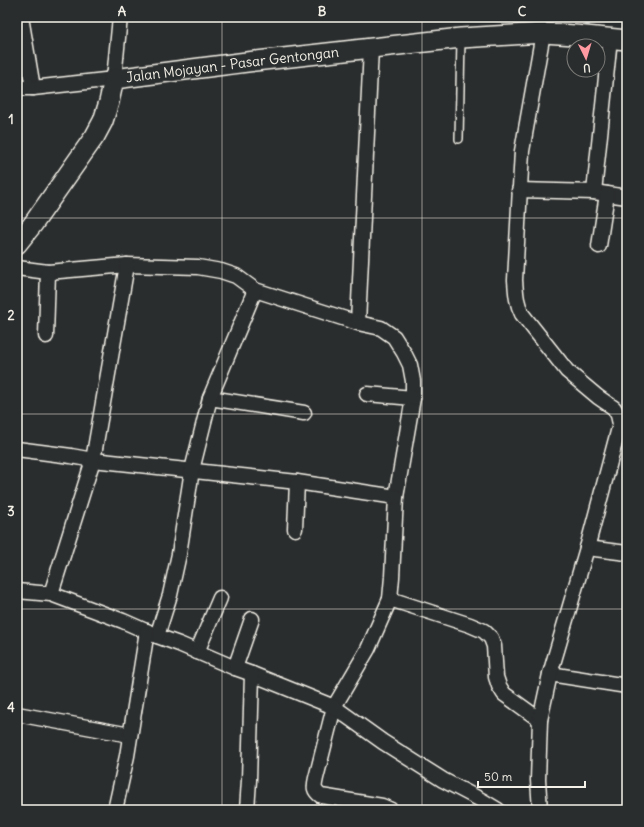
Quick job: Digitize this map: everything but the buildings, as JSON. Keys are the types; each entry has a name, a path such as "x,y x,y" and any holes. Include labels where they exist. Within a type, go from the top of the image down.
{"street":[{"path":"21,17 33,88"},
{"path":"17,88 33,88 114,79 120,17"},
{"path":"540,810 538,780 540,720 550,674 587,548 620,424 618,415 614,408 567,371 522,314 518,307 516,298 515,280 522,152 543,33"},
{"name":"Jalan Mojayan - Pasar Gentongan","path":"17,244 33,224 95,136 103,121 114,79 247,62 461,38 543,33 619,39"},
{"path":"598,246 600,193 619,39"},
{"path":"358,324 371,48"},
{"path":"519,190 600,193 627,197"},
{"path":"51,594 93,460 127,265"},
{"path":"17,268 48,272 127,265 198,267 221,271 236,276 255,290 358,324 381,328 394,337 410,364 413,381 413,398 396,497 390,600 368,649 334,707 314,787 316,792 321,796 382,806 391,810"},
{"path":"46,336 48,272"},
{"path":"115,810 152,634 170,594 179,554 192,470 210,398 255,290"},
{"path":"367,394 413,398"},
{"path":"210,398 304,413"},
{"path":"17,449 93,460 298,482 396,497"},
{"path":"295,529 298,482"},
{"path":"587,548 627,553"},
{"path":"17,591 51,594 334,707 383,742 443,780 498,810"},
{"path":"197,652 220,598"},
{"path":"390,600 470,625 484,631 491,638 494,646 496,677 504,694 540,720"},
{"path":"235,668 252,619"},
{"path":"246,810 252,674"},
{"path":"550,674 627,686"},
{"path":"17,714 130,735"}],"lane":[{"path":"459,139 461,38"}],"waterway":[{"path":"587,17 588,32"}]}
